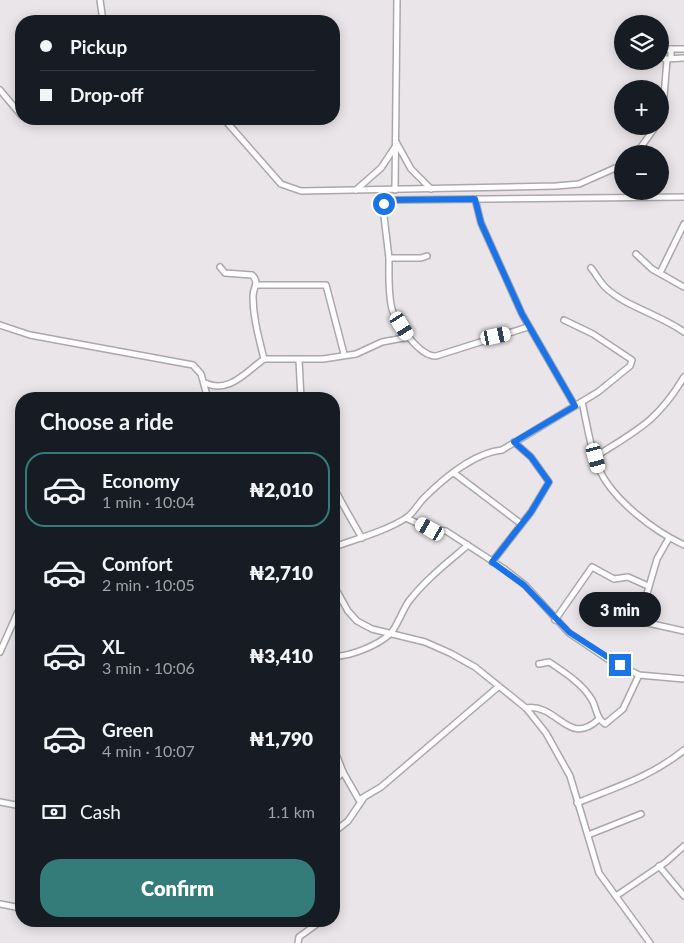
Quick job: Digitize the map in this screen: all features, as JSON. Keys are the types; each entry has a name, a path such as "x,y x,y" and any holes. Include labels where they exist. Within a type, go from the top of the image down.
{"street":[{"path":"100,0 102,15"},
{"path":"395,190 397,0"},
{"path":"684,49 671,50 669,59 684,58"},
{"path":"0,90 15,108"},
{"path":"229,125 281,184 301,191 431,190 579,184 614,169"},
{"path":"396,144 411,169 431,190"},
{"path":"356,190 381,168 396,144"},
{"path":"528,327 436,356 428,355 409,337 392,310 389,258 383,208 385,202 390,200 684,197"},
{"path":"475,199 481,223 528,327 543,347 575,406"},
{"path":"660,273 684,224"},
{"path":"636,254 652,269 684,287"},
{"path":"389,258 420,258 427,256"},
{"path":"220,267 224,273 252,275 256,285 253,293 253,304 264,359"},
{"path":"591,268 606,287 616,295 672,323 684,332"},
{"path":"256,285 326,285 344,354"},
{"path":"340,545 362,538 406,518 439,484 454,473 480,456 491,451 502,450 582,402 630,366 632,360 593,334 564,320"},
{"path":"0,325 40,337 193,365 205,383 207,392"},
{"path":"205,383 220,387 245,376 264,359 323,359 344,354 356,354 382,342 409,337"},
{"path":"299,360 301,392"},
{"path":"596,458 633,435 654,418 669,403 684,378"},
{"path":"582,402 599,470 624,504 669,538 684,545"},
{"path":"492,562 520,523 531,512 549,482 531,457 514,442"},
{"path":"454,473 520,523"},
{"path":"340,498 346,507 349,519 362,538"},
{"path":"406,518 430,529 446,531 468,545 524,585 555,620 591,648 639,675 684,680"},
{"path":"669,538 657,558 638,621 684,631"},
{"path":"340,656 372,645 391,633 399,616 419,589 468,545"},
{"path":"555,620 592,567 614,580 628,577 648,586"},
{"path":"340,597 348,612 357,621 372,629 425,642 450,653 475,667 526,708 546,733 566,770 599,873 650,943"},
{"path":"0,652 15,618"},
{"path":"539,664 549,662 570,677 591,698 599,720 605,724 623,709 639,675"},
{"path":"340,764 359,800 364,798 381,787 436,742 498,687"},
{"path":"526,708 544,708 572,729 579,730 599,720"},
{"path":"577,803 642,778 665,765 684,750"},
{"path":"340,775 343,772"},
{"path":"340,827 348,821 364,798"},
{"path":"0,802 15,805"},
{"path":"588,835 641,814"},
{"path":"616,896 684,846"},
{"path":"659,866 684,896"},
{"path":"0,904 15,907"},
{"path":"297,942 299,936 312,927"}],"route":[{"path":"384,204 390,200 475,199 481,223 528,327 543,347 575,406 514,442 531,457 549,482 531,512 520,523 492,562 503,568 524,585 555,620 569,632 609,660 620,665"}]}
